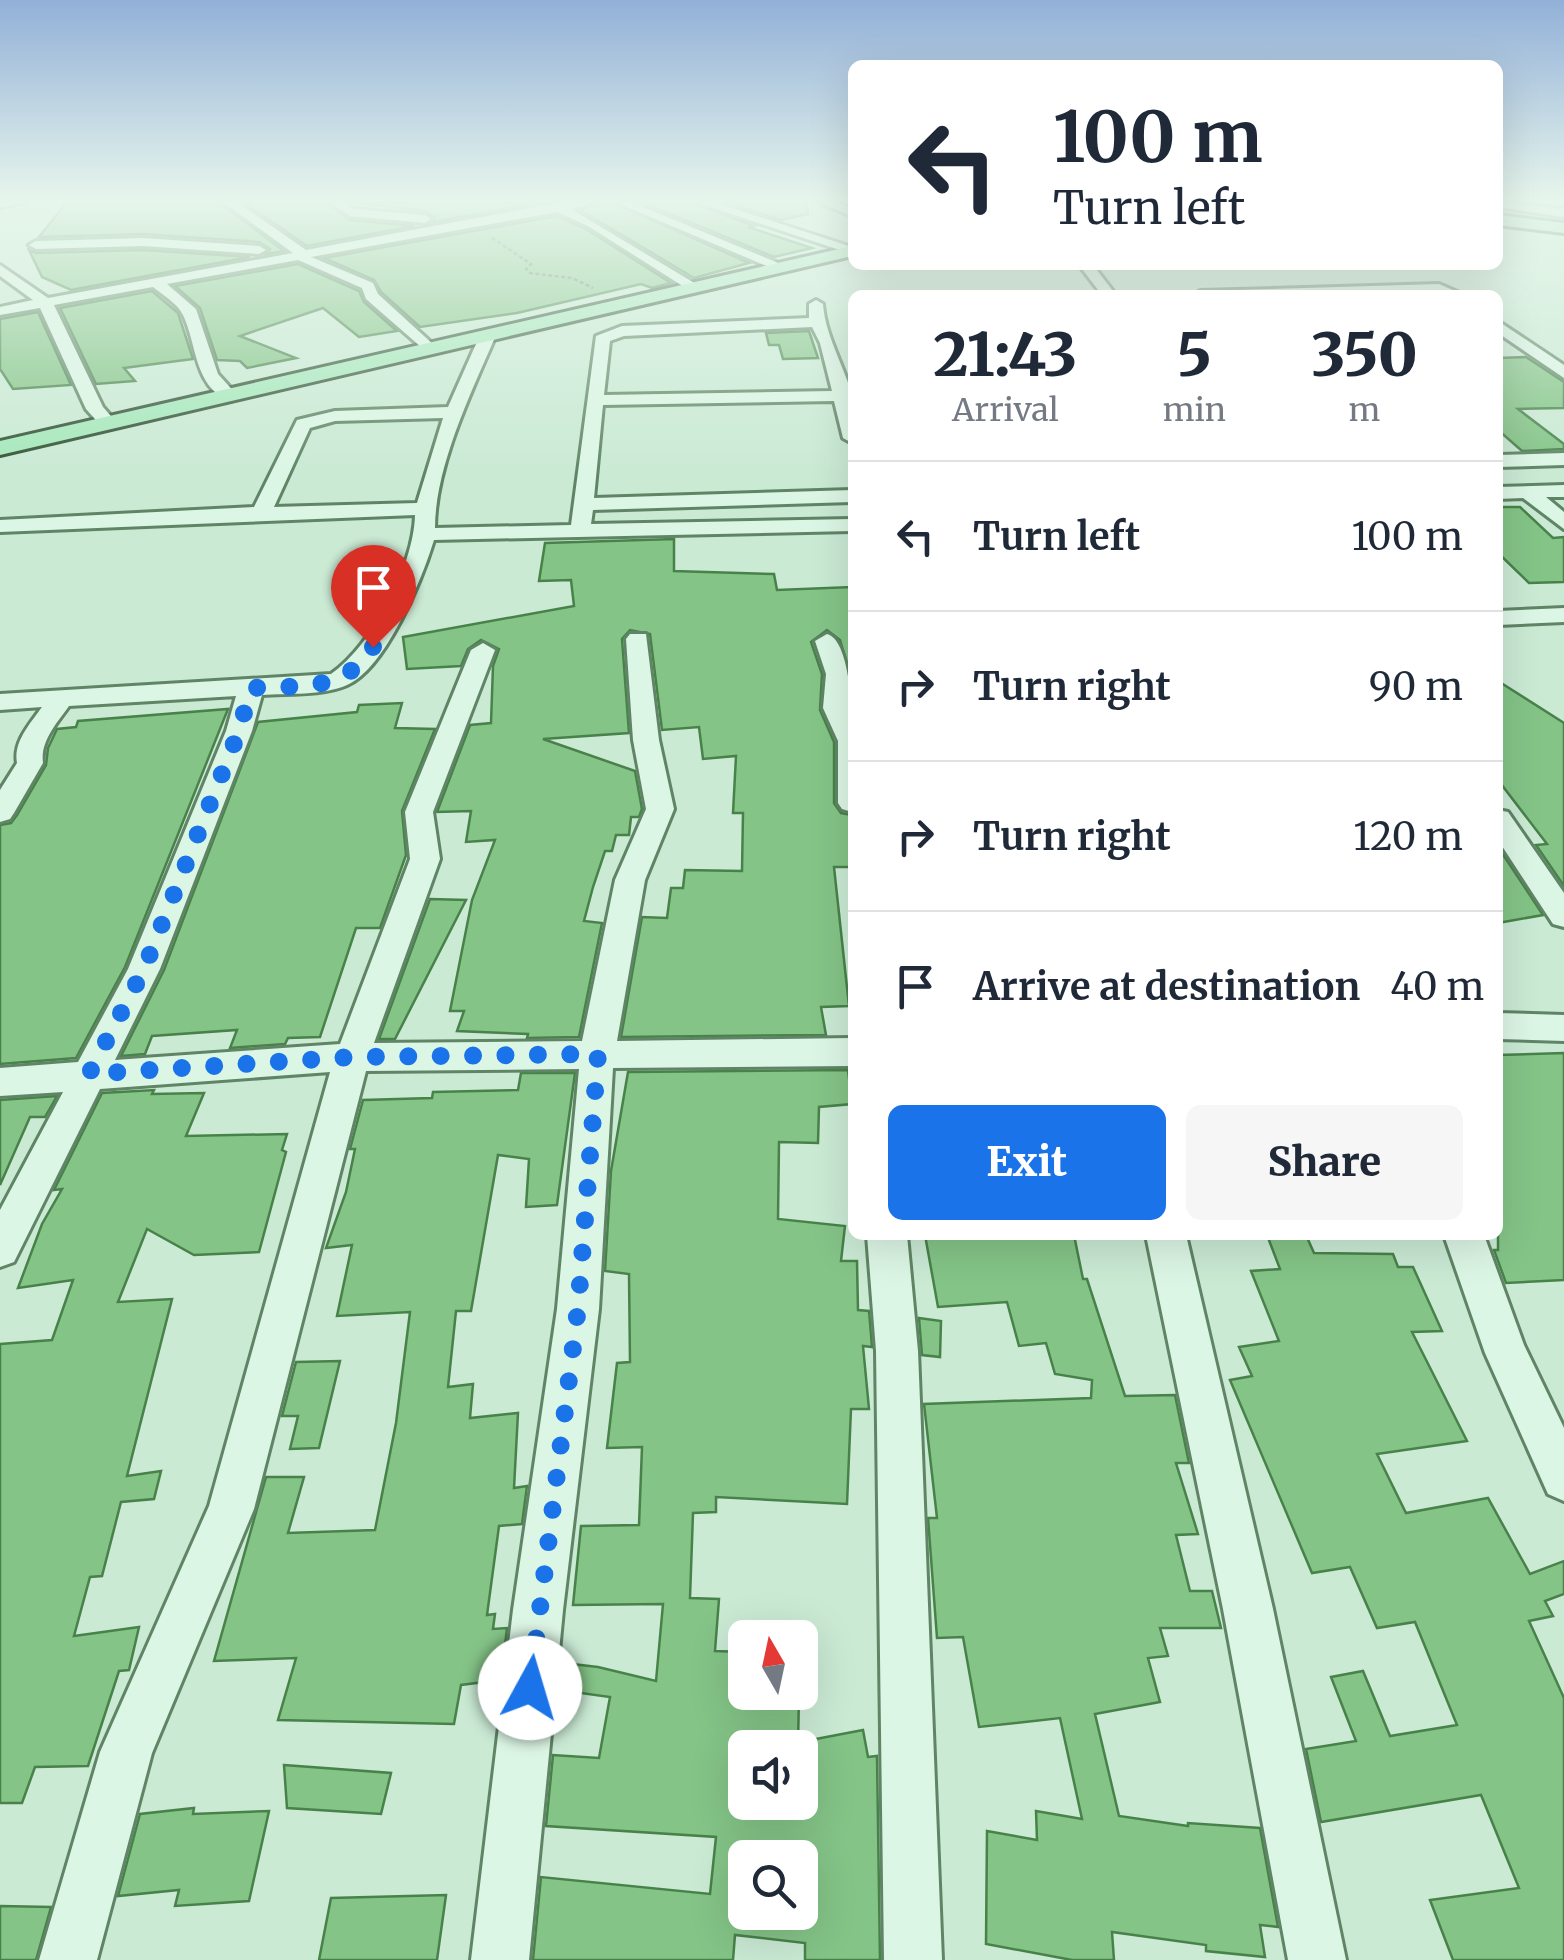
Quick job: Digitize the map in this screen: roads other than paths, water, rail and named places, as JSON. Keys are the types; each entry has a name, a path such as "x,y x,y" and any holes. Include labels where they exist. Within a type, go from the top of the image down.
{"main road":[{"path":"0,448 669,293"}],"street":[{"path":"33,293 45,302 95,409 108,423"},
{"path":"0,312 92,293"},
{"path":"170,293 189,310 210,374 228,395"},
{"path":"370,293 430,348"},
{"path":"598,400 847,408 828,343 816,322 816,301"},
{"path":"580,532 598,400 602,338 610,334 816,322"},
{"path":"1503,330 1564,373"},
{"path":"0,702 338,680 362,664 412,574 454,412 488,335"},
{"path":"828,343 848,343"},
{"path":"1503,345 1544,343"},
{"path":"261,513 302,424 335,416 454,412"},
{"path":"1503,461 1564,459"},
{"path":"1527,491 1564,523"},
{"path":"1503,493 1564,491"},
{"path":"584,504 848,496"},
{"path":"723,500 725,529"},
{"path":"0,526 261,513 580,532 848,525"},
{"path":"1503,618 1564,615"},
{"path":"500,1960 538,1610 578,1308 598,1054 630,880 660,810 646,740 638,639"},
{"path":"826,641 838,674 836,708 848,734"},
{"path":"68,1960 126,1752 231,1509 352,1057 426,859 419,812 484,650"},
{"path":"0,1249 144,969 239,731 251,688"},
{"path":"0,813 30,763 28,756 36,733 62,698"},
{"path":"1503,826 1564,916"},
{"path":"1503,1026 1564,1028"},
{"path":"0,1082 352,1057 848,1052"},
{"path":"888,1240 897,1350 913,1960"},
{"path":"1167,1240 1248,1609 1316,1960"},
{"path":"1466,1240 1506,1352 1564,1478"}]}
